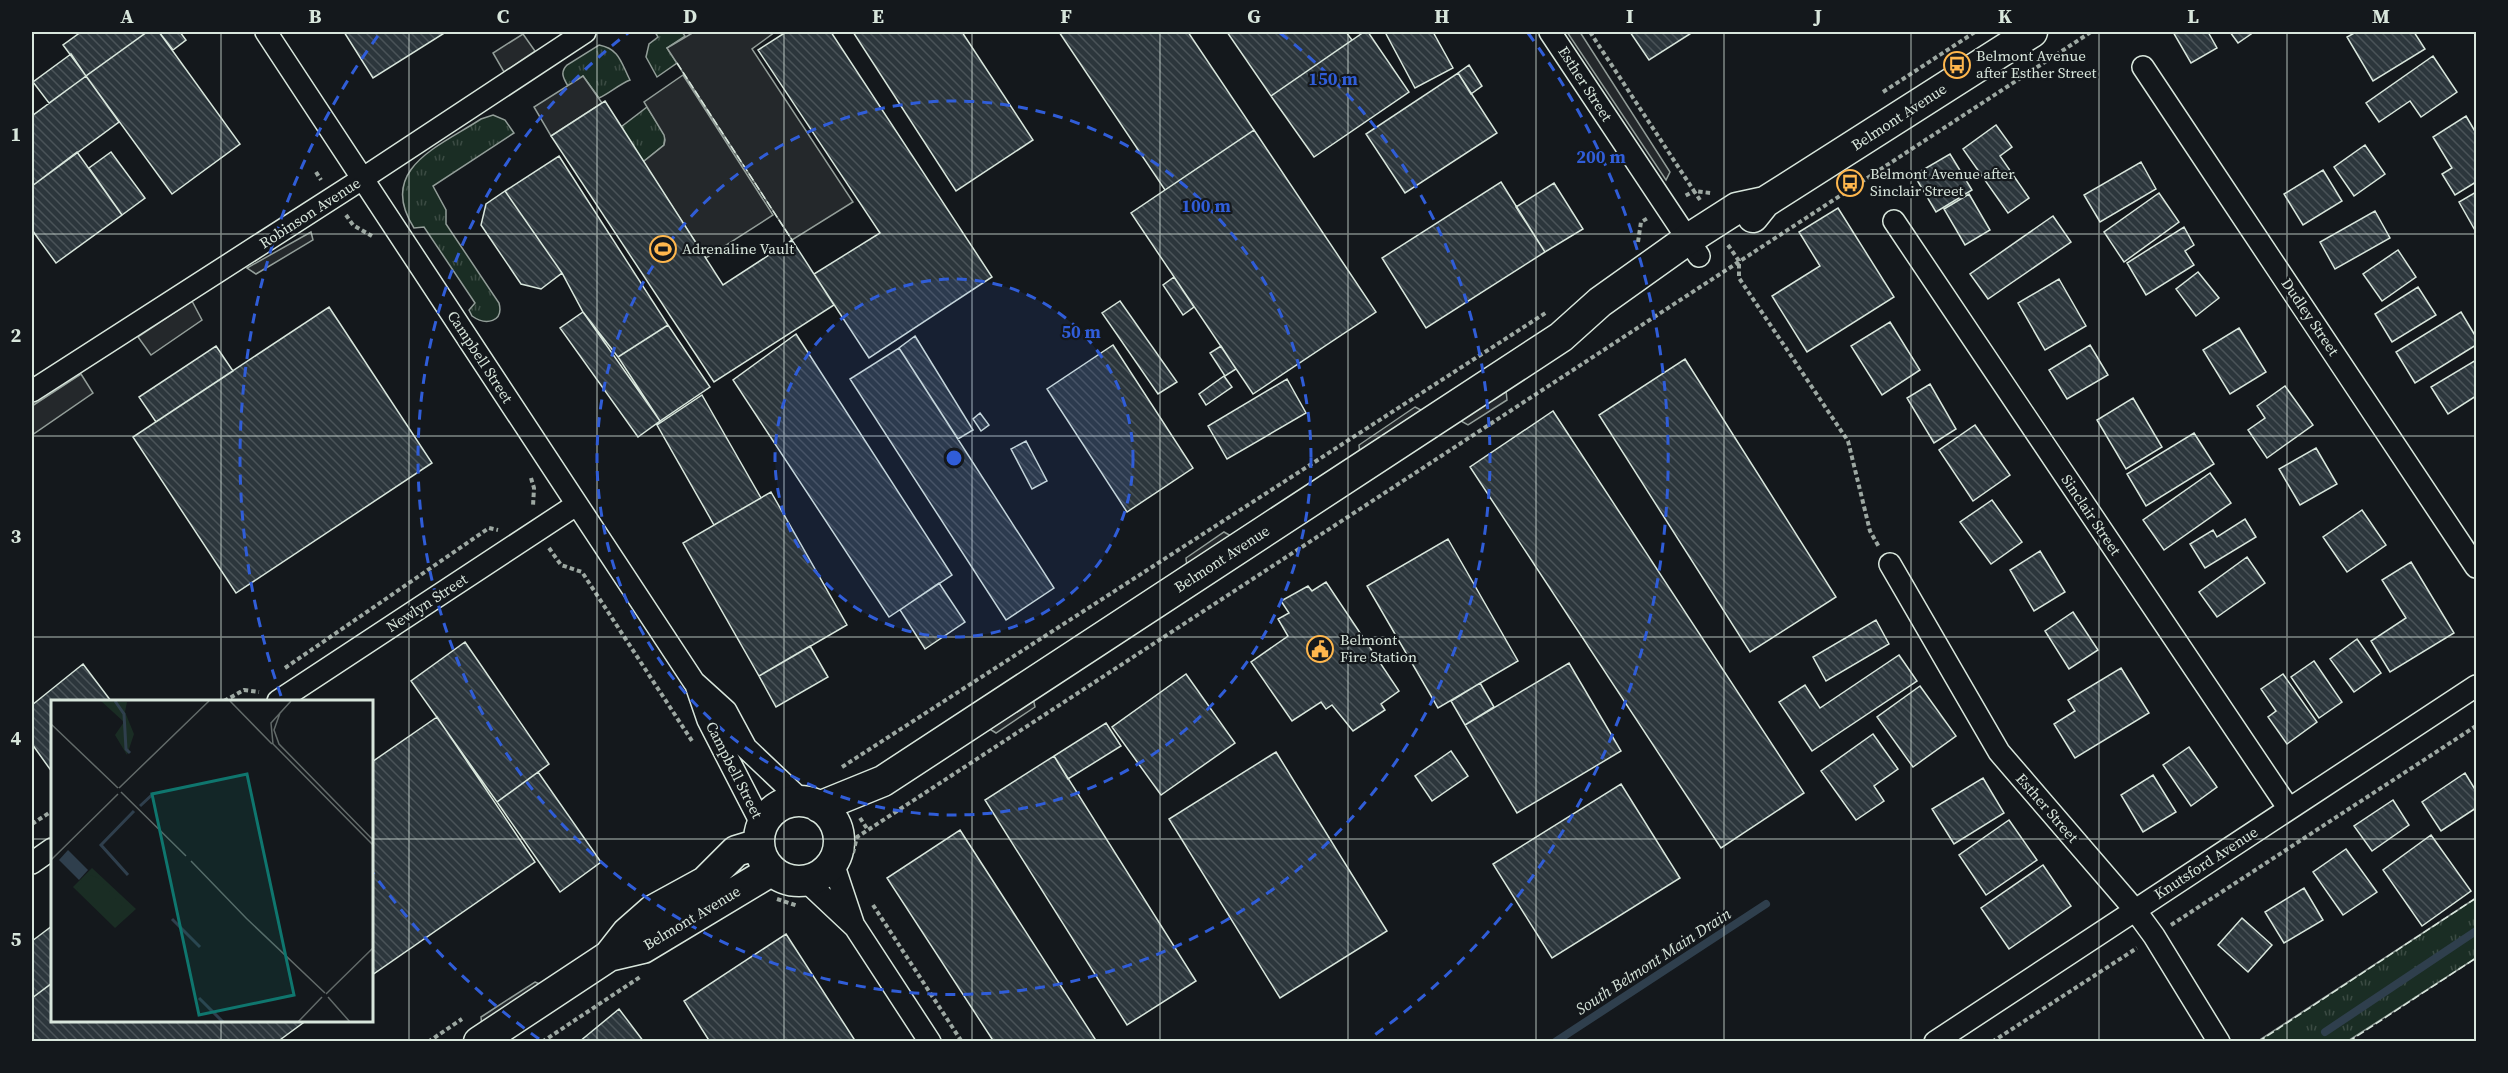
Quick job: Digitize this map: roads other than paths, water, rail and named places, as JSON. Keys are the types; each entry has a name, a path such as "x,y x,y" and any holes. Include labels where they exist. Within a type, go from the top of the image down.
{"main road":[{"name":"Belmont Avenue","path":"811,804 883,781 1561,337 1600,302 1693,248 1726,241 1737,208 1765,202 2032,32"},
{"name":"Belmont Avenue","path":"841,852 883,781"},
{"path":"790,802 811,804 829,814 841,852 816,878 815,890 793,881 773,885 760,854 760,834 769,814 778,807 790,802"},
{"name":"Belmont Avenue","path":"609,956 627,933 652,911 705,882 736,851 760,834"},
{"name":"Belmont Avenue","path":"473,1029 609,956 644,948 773,885"}],"street":[{"name":"Campbell Street","path":"266,32 694,682 708,720 760,834"},
{"name":"Robinson Avenue","path":"32,391 334,198 585,32"},
{"name":"Esther Street","path":"1550,32 1693,248"},
{"name":"Dudley Street","path":"2143,67 2476,567"},
{"name":"Sinclair Street","path":"1894,221 2289,809"},
{"name":"Newlyn Street","path":"269,696 576,505"},
{"name":"Esther Street","path":"1890,564 1999,752 2135,910 2154,936 2219,1041"},
{"name":"Campbell Street","path":"694,682 726,711 746,748 811,804"},
{"name":"Knutsford Avenue","path":"1935,1041 2476,686"},
{"path":"32,863 51,850"},
{"path":"841,852 855,927"},
{"path":"815,890 855,927 930,1041"}],"waterway":[{"name":"South Belmont Main Drain","path":"1555,1042 1766,904"},
{"name":"South Belmont Main Drain","path":"2325,1032 2476,931"}],"place":[{"name":"Belmont Avenue after Esther Street","path":"1957,65"},
{"name":"Belmont Avenue after Sinclair Street","path":"1850,183"},
{"name":"Adrenaline Vault","path":"663,249"},
{"name":"Belmont Fire Station","path":"1320,649"}]}
